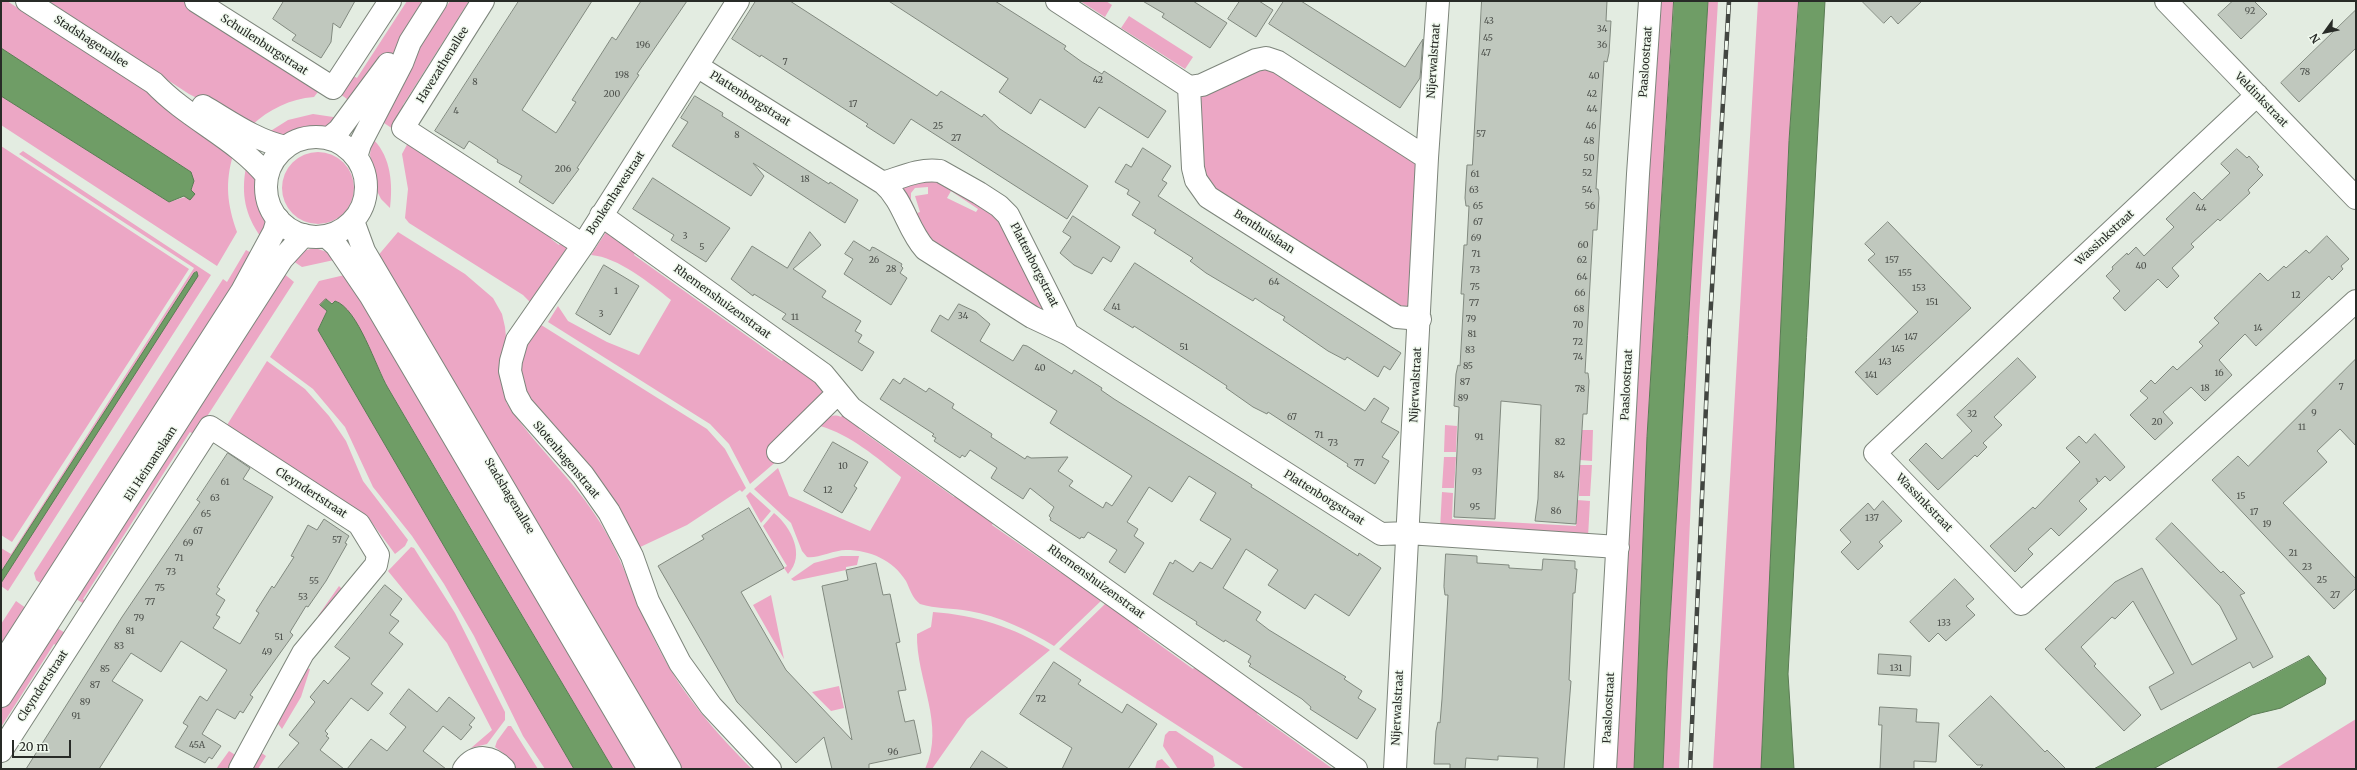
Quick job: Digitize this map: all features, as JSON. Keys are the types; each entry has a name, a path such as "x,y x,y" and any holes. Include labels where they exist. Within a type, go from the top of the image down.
{"street":[{"name":"Stadshagenallee","path":"28,1 154,83 170,100 215,130 245,153 267,176"},
{"name":"Schuilenburgstraat","path":"196,1 333,88 390,1"},
{"path":"356,157 360,144 402,63 410,42 436,1"},
{"name":"Havezathenallee","path":"403,128 483,1"},
{"name":"Bonkenhavestraat","path":"403,128 583,245 738,1"},
{"path":"1057,1 1188,87 1202,85 1256,60 1266,58 1278,62 1426,158"},
{"name":"Nijerwalstraat","path":"1395,769 1420,319 1426,158 1438,1"},
{"name":"Paasloostraat","path":"1605,769 1638,174 1650,1"},
{"name":"Veldinkstraat","path":"2166,1 2356,198"},
{"path":"330,138 339,130 393,57 410,42"},
{"name":"Plattenborgstraat","path":"697,66 883,183 896,196 916,237 925,249 1032,317 1068,334 1382,534 1408,533 1618,546"},
{"name":"Stadshagenallee","path":"154,83 176,90 256,137 273,144 286,147"},
{"name":"Benthuislaan","path":"1188,87 1193,168 1196,180 1205,193 1397,318 1420,319"},
{"name":"Wassinkstraat","path":"2257,95 1876,453 2021,604 2356,301"},
{"path":"307,137 330,138 345,145 356,157 364,172 366,190 362,207 353,221 340,231 326,236 304,235 290,229 278,219 268,199 267,176 274,160 286,147 307,137"},
{"name":"Plattenborgstraat","path":"883,183 916,172 930,170 940,172 999,206 1015,226 1068,334"},
{"name":"Rhemenshuizenstraat","path":"602,215 823,374 851,408 1356,769"},
{"name":"Eli Heimanslaan","path":"1,696 54,599 242,291 274,232 278,219"},
{"name":"Stadshagenallee","path":"353,221 364,250 670,769"},
{"name":"Eli Heimanslaan","path":"1,665 54,599 282,259 304,235"},
{"name":"Stadshagenallee","path":"326,236 336,245 370,295 648,769"},
{"name":"Slotenhagenstraat","path":"583,245 517,340 511,360 510,371 516,395 529,415 583,475 609,512 632,556 648,600 680,663 711,706 770,769"},
{"path":"778,452 838,393"},
{"name":"Cleyndertstraat","path":"1,751 210,427 359,524 377,551 378,561 303,653 240,769"},
{"path":"54,599 85,620"},
{"path":"464,769 474,760 482,757 490,758 504,769"}],"shaded area":[{"path":"1,1 7,1 168,105 233,155 230,165 228,194 231,212 237,232 217,266 1,125 1,96 169,202 195,194 190,190 193,186 191,172 1,48"},
{"path":"47,1 186,1 321,88 314,97 297,100 280,106 251,126 189,94"},
{"path":"407,1 427,1 387,62 354,104 340,94 352,75 357,78"},
{"path":"450,1 469,1 403,105 407,108 393,129 381,121 416,53"},
{"path":"1080,1 1106,1 1112,5 1105,17"},
{"path":"1657,1 1674,1 1647,437 1634,769 1612,769"},
{"path":"1674,1 1708,1 1667,670 1663,769 1634,769 1647,437"},
{"path":"1708,1 1718,1 1699,318 1679,769 1663,769 1667,670"},
{"path":"1758,1 1799,1 1789,141 1761,769 1713,769"},
{"path":"1799,1 1825,1 1788,674 1794,769 1761,769 1789,141"},
{"path":"1129,16 1193,57 1185,69 1121,28"},
{"path":"1,48 191,172 194,181 191,190 195,194 190,200 184,196 169,202 1,96"},
{"path":"1266,65 1417,160 1414,299 1407,310 1205,184 1199,98"},
{"path":"313,114 340,118 328,128 281,136 269,132 288,120"},
{"path":"410,139 555,232 551,239 559,245 564,238 570,245 530,309 529,301 523,295 409,223 405,218 408,189 402,154"},
{"path":"374,140 384,155 390,172 390,208 381,199 377,191 370,155 371,146"},
{"path":"1,146 189,269 12,542 1,535"},
{"path":"23,151 211,275 8,591 1,586 1,583 198,273 195,272 1,572 1,548 11,554 194,268 19,154"},
{"path":"318,152 338,158 348,168 354,188 348,208 338,218 318,224 298,218 288,208 282,188 288,168 298,158"},
{"path":"246,167 256,177 265,221 265,227 261,237 251,221 244,195"},
{"path":"941,179 1000,215 1043,307 1040,311 923,237 902,189 903,186","holes":["928,187 928,194 915,196 920,212 917,213 911,200 911,193 915,188","951,191 978,209 976,212 947,198"]},
{"path":"398,232 465,274 493,298 502,314 505,327 512,399 506,402 529,433 579,492 601,524 617,554 658,647 677,680 700,712 752,769 677,769 376,258"},
{"path":"606,232 636,250 634,255 782,361 785,357 819,381 825,391 778,460 750,484 729,444 710,424 548,322 558,306 568,321 607,342 639,355 671,300 634,272 612,261 591,255"},
{"path":"315,248 330,253 334,260 302,267 293,261 302,251"},
{"path":"246,250 255,255 46,587 36,580 34,573 223,279 227,282"},
{"path":"197,272 198,276 1,583 1,572 194,273"},
{"path":"282,272 294,282 195,435 190,432 83,599 88,603 86,605 71,596"},
{"path":"349,274 643,769 613,769 387,386 352,316 326,299 327,310 318,330 574,769 545,769 523,736 474,636 444,584 412,536 373,487 345,427 313,389 270,357 319,281"},
{"path":"326,299 332,304 335,301 343,306 359,326 388,388 613,769 574,769 318,330 327,311 320,305"},
{"path":"538,323 707,429 725,449 746,488 742,492 740,490 687,525 636,549 532,410 516,365"},
{"path":"267,361 305,389 329,416 346,441 363,481 408,540 405,546 395,554 367,516 227,425"},
{"path":"845,412 862,424 859,429 954,497 958,493 995,520 992,525 1061,573 1064,569 1104,598 1054,646 1024,629 991,616 969,611 932,607 920,604 917,602 906,581 895,567 872,554 855,550 846,550 836,551 815,557 807,557 802,551 791,523 754,489 778,468 789,496 870,531 901,477 873,454 853,441 820,426 829,417 834,415 841,417"},
{"path":"1445,425 1457,426 1456,452 1444,452"},
{"path":"1582,430 1593,430 1592,461 1580,460"},
{"path":"1444,457 1456,457 1454,488 1442,488"},
{"path":"1580,465 1592,465 1590,496 1579,496"},
{"path":"750,492 771,511 761,523 746,496"},
{"path":"1442,492 1453,493 1452,519 1576,526 1577,500 1590,501 1588,537 1440,529"},
{"path":"774,513 791,533 796,550 796,558 788,574 784,568 787,566 763,526"},
{"path":"411,547 414,548 455,613 505,712 505,720 487,744 471,748 492,730 447,643 388,571"},
{"path":"841,556 859,556 857,565 846,567 846,570 794,581 791,579 814,563"},
{"path":"339,586 343,590 321,617 318,616"},
{"path":"771,595 784,659 753,605"},
{"path":"16,601 30,611 1,656 1,624"},
{"path":"1108,601 1141,624 1138,629 1193,669 1197,664 1259,709 1257,714 1333,769 1245,769 1059,649"},
{"path":"933,612 979,619 1022,635 1050,650 967,719 932,769 925,769 931,752 931,719 918,651 917,634 931,627"},
{"path":"52,625 67,634 59,647 54,644 1,727 1,705"},
{"path":"2309,656 2326,678 2325,684 2281,708 2252,715 2153,769 2094,769"},
{"path":"307,668 310,669 301,697 282,729 276,721"},
{"path":"839,686 844,708 831,711 812,692"},
{"path":"2356,719 2356,769 2275,769"},
{"path":"508,726 511,726 538,769 513,769 503,753 495,747 497,741"},
{"path":"1169,731 1176,731 1213,756 1215,766 1211,769 1178,769 1163,746 1165,735"},
{"path":"229,751 237,756 232,769 216,769"},
{"path":"260,752 266,756 258,769 248,769"},
{"path":"1162,759 1171,769 1155,769 1157,761"}],"building":[{"path":"284,1 355,1 340,28 333,23 331,42 321,58 292,40 296,35 273,19"},
{"path":"519,1 592,1 522,110 556,133 576,102 572,100 612,37 616,40 641,1 687,1 637,74 639,75 577,168 579,169 553,204 519,182 522,176 497,162 498,160 469,141 464,149 435,131"},
{"path":"756,1 790,1 937,96 941,91 982,117 984,114 1000,129 1088,186 1067,219 911,119 894,144 866,126 868,124 761,55 760,57 732,39"},
{"path":"889,1 995,1 1066,46 1064,49 1082,62 1102,74 1104,71 1166,111 1148,138 1099,107 1085,128 1040,99 1031,114 999,92 1008,79"},
{"path":"1143,1 1193,1 1227,23 1210,48 1162,17 1164,14"},
{"path":"1240,1 1259,1 1273,10 1256,37 1228,19"},
{"path":"1284,1 1301,1 1405,67 1423,39 1420,78 1400,108 1269,24"},
{"path":"1482,1 1607,1 1606,21 1611,21 1609,53 1607,62 1604,61 1596,189 1598,189 1599,198 1597,230 1593,230 1585,373 1588,373 1589,381 1587,414 1583,414 1576,524 1535,521 1538,499 1541,405 1501,401 1495,519 1454,517 1459,407 1454,406 1456,374 1458,365 1460,366 1464,294 1461,294 1464,245 1467,245 1469,206 1466,206 1465,198 1467,165 1472,165"},
{"path":"1862,1 1922,1 1898,24 1891,16 1884,23"},
{"path":"2233,1 2254,1 2267,14 2241,39 2218,15"},
{"path":"2356,10 2356,48 2299,102 2281,83"},
{"path":"695,96 723,113 722,116 829,184 830,182 858,200 845,223 753,163 764,176 751,196 672,146 688,122 681,118"},
{"path":"1143,148 1171,166 1162,180 1167,183 1158,196 1401,353 1390,370 1384,366 1378,377 1347,357 1345,360 1328,351 1283,320 1285,317 1255,298 1253,301 1206,273 1190,261 1193,258 1154,233 1156,230 1132,215 1140,202 1127,194 1129,190 1115,182 1126,164 1131,167"},
{"path":"2237,149 2247,158 2249,156 2259,167 2257,169 2263,175 2248,190 2250,193 2220,221 2218,219 2191,244 2194,247 2172,268 2179,276 2167,288 2158,279 2125,311 2113,298 2120,291 2106,276 2113,269 2112,267 2136,247 2144,256 2174,227 2166,219 2194,192 2202,200 2230,173 2221,164"},
{"path":"653,178 730,228 706,262 671,240 674,235 633,209"},
{"path":"1073,216 1120,247 1111,262 1103,257 1092,274 1074,265 1060,253 1071,237 1063,232"},
{"path":"1888,222 1971,308 1877,395 1855,372 1918,312 1868,260 1875,254 1865,244"},
{"path":"810,232 821,245 793,269 826,291 822,297 861,321 855,331 862,335 858,342 874,352 862,371 782,319 786,314 754,294 753,296 731,279 752,246 787,268"},
{"path":"2327,236 2349,259 2341,266 2343,269 2332,280 2329,276 2256,346 2245,334 2219,360 2232,375 2205,401 2191,387 2163,412 2173,423 2155,440 2130,415 2148,398 2140,391 2151,380 2155,384 2173,366 2177,370 2203,346 2199,342 2219,323 2214,318 2260,273 2268,281 2284,266 2286,268 2306,250 2309,253"},
{"path":"854,241 870,251 872,247 875,248 902,264 901,266 903,268 900,273 907,278 891,305 844,274 853,259 845,254"},
{"path":"1135,263 1365,411 1374,398 1389,408 1381,422 1399,432 1382,457 1389,461 1375,484 1347,466 1348,464 1268,412 1267,414 1253,407 1226,388 1227,386 1201,369 1134,326 1133,328 1104,310"},
{"path":"604,265 639,286 610,335 576,314"},
{"path":"959,304 976,312 990,324 980,341 1013,361 1023,345 1072,374 1074,370 1102,388 1101,390 1114,399 1252,485 1251,487 1358,556 1359,553 1381,568 1349,616 1315,594 1305,609 1268,585 1278,570 1246,549 1223,588 1261,612 1256,620 1269,630 1346,677 1344,679 1362,691 1358,698 1376,709 1357,739 1310,709 1311,707 1302,699 1249,666 1251,664 1248,662 1251,656 1225,640 1224,642 1196,624 1197,622 1153,594 1170,562 1173,564 1175,560 1193,572 1200,562 1212,569 1231,539 1200,520 1216,493 1189,476 1172,502 1149,487 1127,522 1138,529 1134,536 1144,543 1125,573 1109,562 1117,550 1088,532 1084,538 1081,537 1080,539 1050,520 1051,518 1049,516 1054,507 1030,488 1023,499 991,478 997,468 970,450 965,457 962,455 960,458 934,441 936,438 932,436 934,434 880,399 893,379 900,384 904,378 926,392 929,388 954,404 952,408 992,434 991,437 1025,459 1027,456 1031,458 1068,457 1058,471 1073,481 1069,486 1103,508 1106,502 1112,506 1132,476 1050,423 1057,411 931,331 940,315 948,320"},
{"path":"2018,358 2036,377 1994,417 2002,425 1983,443 1987,447 1977,457 1975,455 1938,490 1909,460 1926,443 1942,459 1972,431 1957,415"},
{"path":"2356,359 2356,446 2340,429 2317,451 2327,462 2283,503 2356,579 2356,588 2334,609 2212,480 2238,456 2248,466"},
{"path":"2095,434 2125,467 2110,481 2105,476 2099,482 2096,478 2098,483 2079,501 2087,509 2059,536 2051,528 2028,549 2033,554 2015,572 1990,546 2033,507 2035,509 2080,462 2066,448 2079,436 2086,443"},
{"path":"833,442 868,462 854,486 857,488 842,513 804,491"},
{"path":"228,453 250,468 243,479 273,497 217,587 220,589 216,594 225,600 216,615 220,617 213,628 240,644 259,613 256,611 272,586 274,588 294,557 291,556 308,525 317,530 324,519 349,536 345,543 347,544 326,581 308,607 306,606 290,632 293,635 250,695 253,697 243,713 240,711 235,719 217,709 202,734 221,746 212,759 209,757 205,763 175,747 188,726 183,723 200,696 207,701 227,670 181,641 161,672 131,653 112,681 143,700 99,769 26,769 122,617 200,502 197,500"},
{"path":"1883,501 1902,521 1879,542 1883,546 1858,570 1841,552 1851,542 1840,530 1868,503 1874,510"},
{"path":"749,508 784,568 741,592 786,670 852,740 822,586 848,580 846,570 876,563 883,595 890,594 900,642 896,643 906,690 898,691 905,722 914,720 921,753 869,764 869,769 832,769 824,737 796,763 737,702 658,566 704,539 702,536"},
{"path":"2172,523 2221,573 2223,571 2245,593 2240,595 2273,657 2253,668 2250,662 2161,710 2149,687 2174,673 2133,601 2115,619 2112,617 2081,647 2096,664 2094,666 2141,715 2124,731 2045,649 2115,582 2142,568 2192,665 2237,639 2220,606 2156,539"},
{"path":"1446,554 1477,556 1477,563 1509,565 1509,568 1542,570 1543,559 1575,561 1575,569 1577,569 1575,593 1573,593 1569,680 1571,681 1564,769 1537,769 1538,758 1498,756 1498,760 1466,758 1465,769 1450,769 1450,764 1434,764 1436,731 1438,722 1440,723 1442,699 1448,595 1445,595 1444,587"},
{"path":"1955,579 1974,599 1966,606 1975,615 1946,641 1938,633 1929,642 1910,622"},
{"path":"385,585 402,599 390,615 399,621 389,633 403,644 371,684 383,693 368,711 351,698 325,731 328,734 326,736 329,738 320,750 344,769 277,769 299,743 289,735 315,702 310,697 324,680 328,684 350,658 335,647"},
{"path":"1879,654 1911,656 1910,676 1878,674"},
{"path":"1054,662 1081,680 1078,684 1122,713 1127,704 1157,724 1128,769 1062,769 1072,748 1020,714"},
{"path":"409,689 437,712 449,697 475,718 469,725 472,727 461,740 443,726 423,751 446,769 347,769 371,739 387,751 406,727 390,714"},
{"path":"1991,696 2045,752 2047,750 2066,769 1979,769 1983,765 1977,765 1949,736"},
{"path":"1880,707 1917,709 1916,722 1939,723 1936,762 1914,761 1914,769 1880,769 1882,725 1879,725"},
{"path":"982,751 1009,769 970,769"}],"railway":[{"path":"1690,769 1709,338 1729,1"}]}
